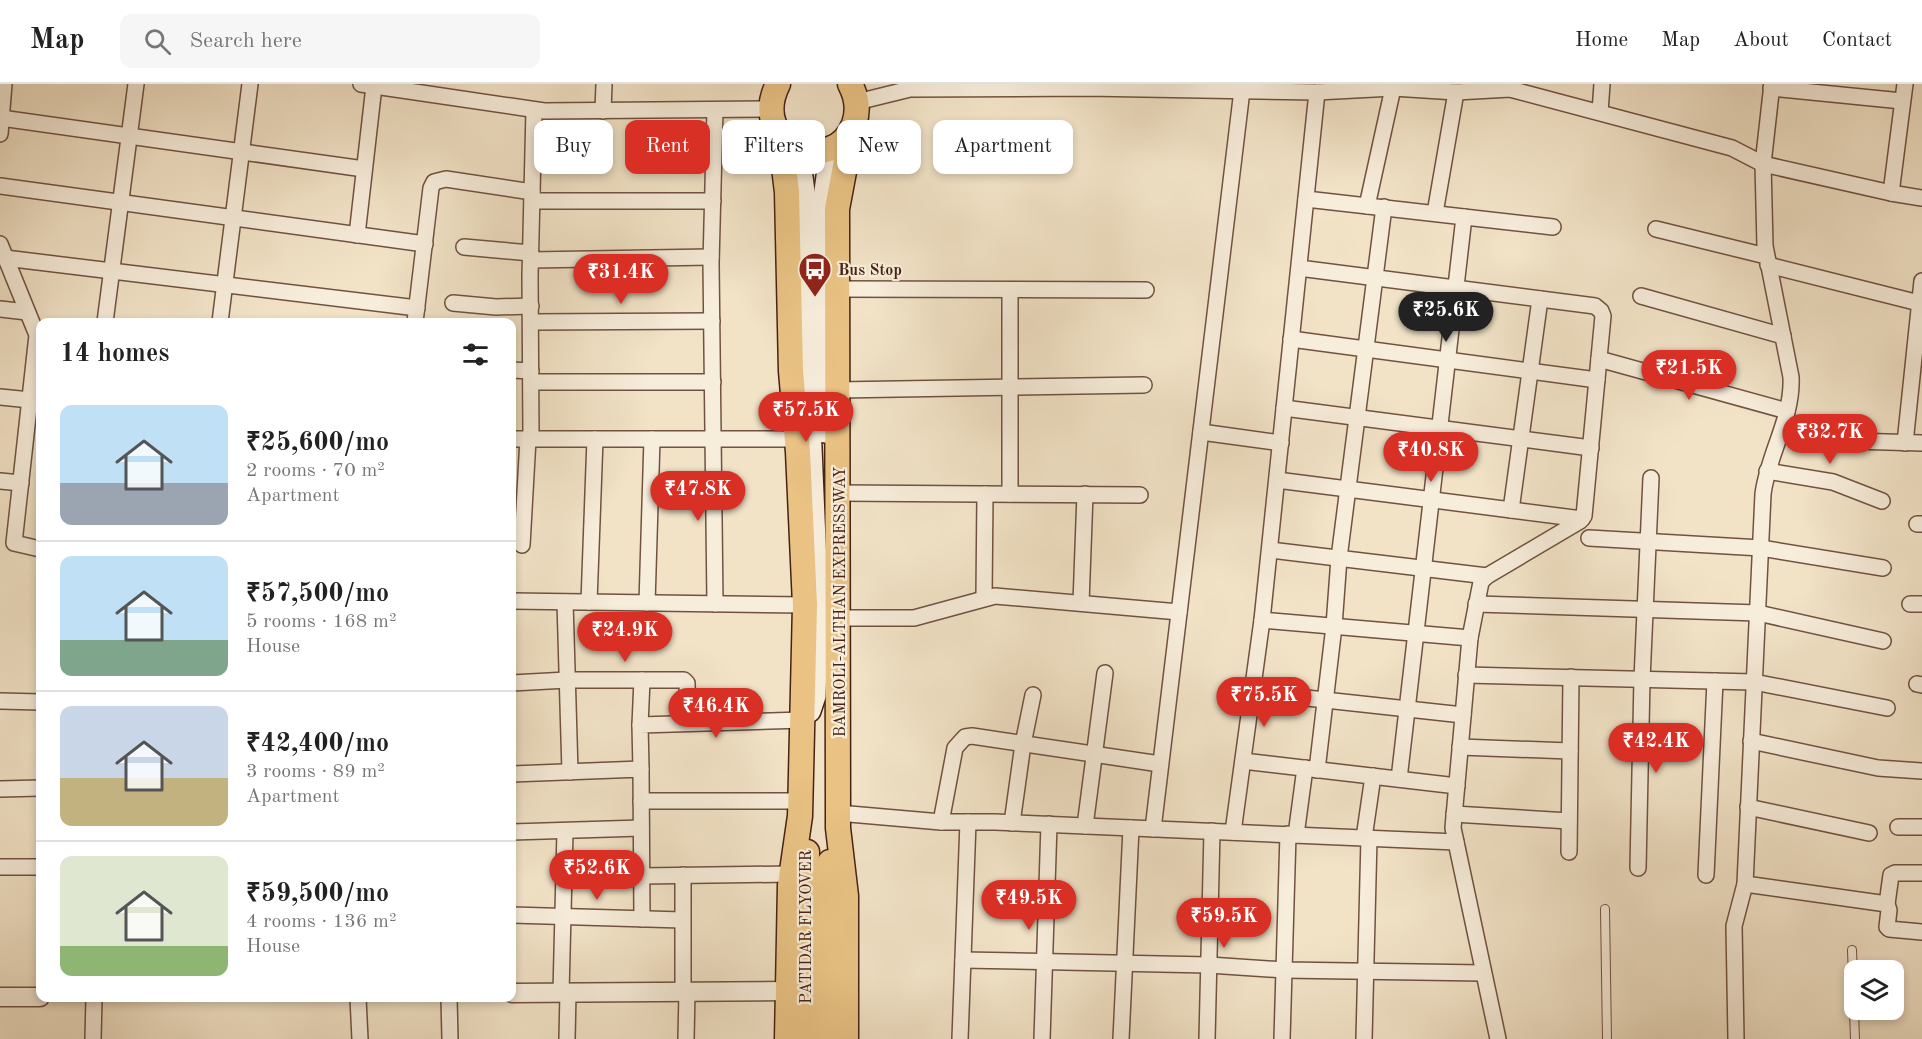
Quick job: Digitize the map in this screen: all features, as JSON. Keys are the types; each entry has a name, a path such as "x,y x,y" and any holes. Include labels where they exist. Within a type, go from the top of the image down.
{"main road":[{"path":"773,120 772,95 778,84"},
{"name":"BAMROLI-ALTHAN EXPRESSWAY","path":"853,93 855,120"},
{"path":"825,149 837,144"},
{"path":"831,148 822,205 829,702 839,733"},
{"path":"787,1039 791,874 800,809 805,605 797,440 791,371 788,174"},
{"path":"798,174 806,206 806,332 818,610 815,696 802,727"},
{"name":"BAMROLI-ALTHAN EXPRESSWAY","path":"844,174 837,209 838,820 846,896 846,1039"},
{"name":"PATIDAR FLYOVER","path":"800,809 807,854 804,1039"},
{"name":"PATIDAR FLYOVER","path":"825,1039 830,861 838,820"}],"street":[{"path":"4,84 1,126 129,137 364,169"},
{"path":"105,318 136,84"},
{"path":"221,318 250,84"},
{"path":"603,111 604,84"},
{"path":"1600,112 1602,84"},
{"path":"1890,193 1905,84"},
{"path":"357,235 364,169 368,85 441,90 534,110 771,109"},
{"path":"853,93 959,87 1079,86 1317,92 1345,87 1456,92 1510,87 1732,148 1763,164 1890,193 1922,198"},
{"path":"1736,1039 1734,926 1745,884 1763,494 1767,471 1792,393 1791,377 1767,260 1763,164 1771,86 1902,101"},
{"path":"1367,206 1393,88"},
{"path":"1153,829 1242,90"},
{"path":"1233,832 1270,550 1317,92"},
{"path":"1435,213 1456,92"},
{"path":"522,545 531,376 534,110"},
{"path":"715,110 711,257 715,604"},
{"path":"3,251 111,270 225,284 416,315 431,188 434,182 439,180 532,197 712,201"},
{"path":"0,186 425,244"},
{"path":"1306,199 1553,227"},
{"path":"1282,1039 1292,835 1311,769 1325,700 1347,489 1384,207"},
{"path":"1399,779 1464,217"},
{"path":"1656,229 1919,303"},
{"path":"464,247 531,256 711,257"},
{"path":"3,251 34,321"},
{"path":"1299,268 1594,306 1603,316 1586,508 1582,519 1480,582 1470,638 1453,828 1498,1039"},
{"path":"1905,443 1918,364 1919,303 1922,281"},
{"path":"837,289 1146,290"},
{"path":"1010,290 1010,494"},
{"path":"1641,296 1783,336"},
{"path":"1511,510 1540,299"},
{"path":"453,303 496,307 531,306"},
{"path":"0,309 34,321"},
{"path":"531,322 712,321"},
{"path":"1291,339 1597,380"},
{"path":"36,355 34,394 21,483 7,543 36,548"},
{"path":"1599,359 1787,411"},
{"path":"516,371 531,376 713,382"},
{"path":"838,390 1144,385"},
{"path":"0,397 34,394"},
{"path":"1284,408 1591,448"},
{"path":"1201,432 1281,443"},
{"path":"516,439 797,440"},
{"path":"589,602 595,439"},
{"path":"647,603 652,439"},
{"path":"1852,441 1922,444"},
{"path":"1767,471 1833,482 1882,501"},
{"path":"1638,868 1642,679 1651,478"},
{"path":"1277,480 1582,519"},
{"path":"0,481 21,483"},
{"path":"838,493 1140,495"},
{"path":"984,598 985,494"},
{"path":"1081,603 1085,494"},
{"path":"1589,538 1761,548 1883,568"},
{"path":"1270,550 1487,576"},
{"path":"839,618 914,618 984,598 1006,596 1179,612"},
{"path":"516,601 805,605"},
{"path":"565,602 570,772"},
{"path":"1476,604 1758,613 1883,641"},
{"path":"1262,620 1470,638"},
{"path":"1085,826 1105,673"},
{"path":"1466,675 1754,681 1887,708"},
{"path":"1569,852 1571,677"},
{"path":"516,683 567,680 684,680 687,683 688,723"},
{"path":"642,680 640,725 642,919"},
{"path":"1706,875 1715,681"},
{"path":"1252,692 1463,716"},
{"path":"1012,823 1023,744 1033,695"},
{"path":"0,701 36,702"},
{"path":"640,725 688,723 802,727"},
{"path":"941,822 955,748 965,737 972,736 1161,764"},
{"path":"1751,741 1878,768 1922,771"},
{"path":"1460,747 1570,751"},
{"path":"1243,761 1457,786"},
{"path":"516,774 640,769"},
{"path":"1364,1039 1366,838 1373,776"},
{"path":"0,789 36,788"},
{"path":"641,801 800,809"},
{"path":"1748,807 1869,833"},
{"path":"1454,814 1569,821"},
{"path":"838,820 1049,824 1456,842"},
{"path":"960,1039 968,822"},
{"path":"1041,1039 1049,824"},
{"path":"1899,827 1922,827"},
{"path":"516,831 641,828"},
{"path":"1120,1039 1131,828"},
{"path":"565,831 563,917 567,1039"},
{"path":"1207,1039 1212,831"},
{"path":"0,867 36,867"},
{"path":"1922,873 1891,875 1887,904 1889,910 1887,927 1889,929 1922,932"},
{"path":"641,876 791,874"},
{"path":"683,875 682,920 686,1039"},
{"path":"1745,884 1887,904"},
{"path":"516,915 682,920"},
{"path":"963,960 1209,965 1284,970 1484,973"},
{"path":"516,993 787,991"},
{"path":"0,997 36,997"},
{"path":"93,1039 94,1002"},
{"path":"358,1002 360,1039"},
{"path":"449,1002 450,1039"}],"lane":[{"path":"1605,909 1606,1039"},
{"path":"1852,950 1852,960"},
{"path":"1854,1020 1855,1039"}],"place":[{"name":"Bus Stop","path":"815,298"}]}
